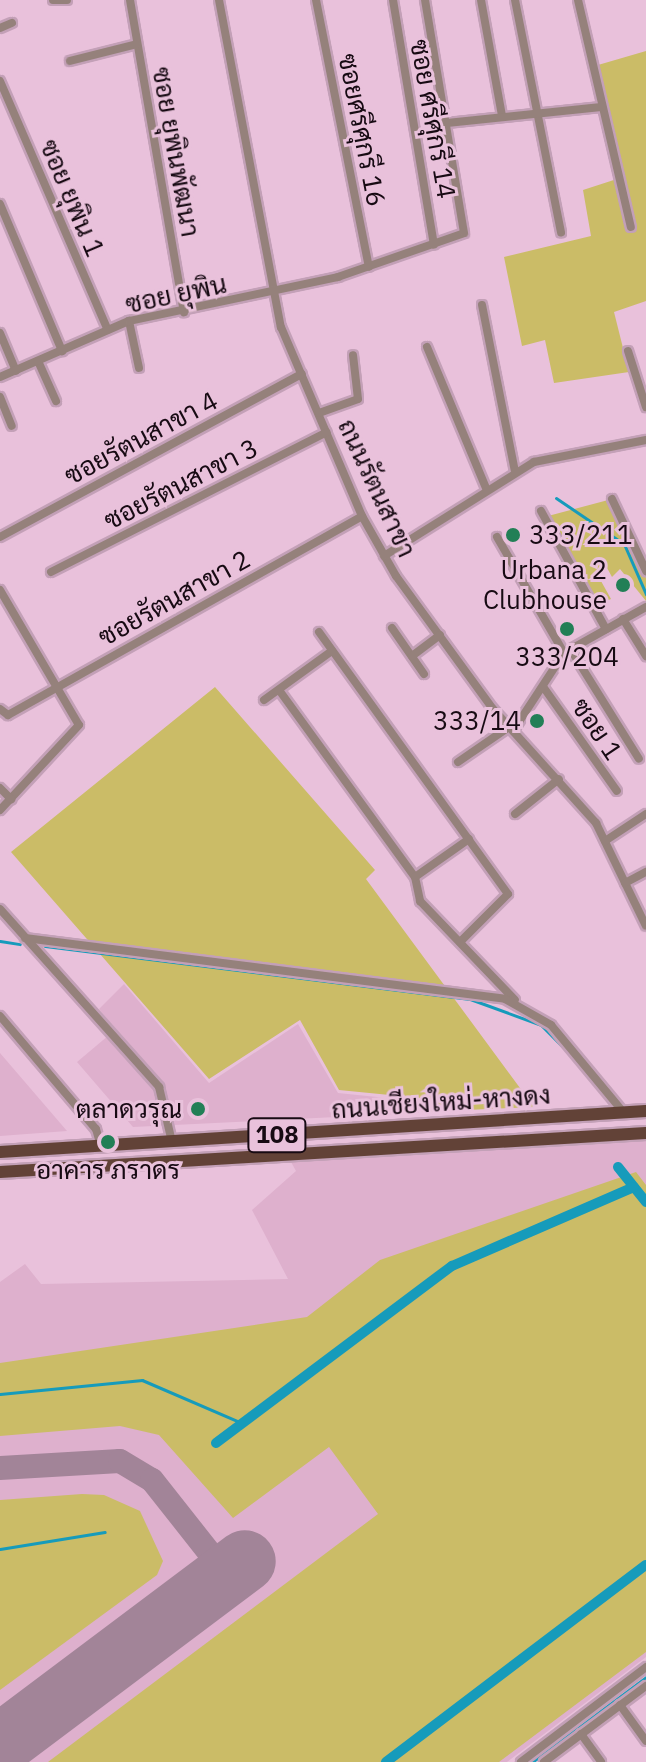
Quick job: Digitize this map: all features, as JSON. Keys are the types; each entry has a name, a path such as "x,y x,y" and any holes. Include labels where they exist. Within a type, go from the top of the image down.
{"main road":[{"name":"ถนนเชียงใหม่-หางดง","path":"0,1152 646,1111"},
{"path":"624,1113 626,1135"},
{"name":"ถนนเชียงใหม่-หางดง","path":"0,1172 646,1133"}],"street":[{"path":"53,0 67,0"},
{"name":"ซอย ยุพินพัฒนา","path":"130,0 184,312"},
{"name":"ถนนรัตนสาขา","path":"219,0 274,294 302,374 362,516 384,556 440,635 511,729 559,779 605,841 646,926"},
{"name":"ซอยศรีศุกรี 16","path":"316,0 369,267"},
{"name":"ซอย ศรีศุกรี 14","path":"393,0 434,245"},
{"path":"425,0 447,123 601,107"},
{"path":"481,0 502,115"},
{"path":"515,0 561,233"},
{"path":"578,0 631,227"},
{"path":"0,28 12,23"},
{"path":"70,61 137,44"},
{"name":"ซอย ยุพิน 1","path":"0,81 108,330"},
{"name":"ซอย ยุพิน","path":"0,377 129,321 274,294 369,267 464,233 447,123"},
{"path":"0,204 62,351"},
{"path":"482,305 515,471"},
{"path":"129,321 139,368"},
{"path":"0,333 16,371"},
{"path":"427,347 486,488"},
{"path":"628,351 646,407"},
{"path":"319,413 358,399 353,355"},
{"path":"38,361 56,401"},
{"name":"ซอยรัตนสาขา 4","path":"0,537 302,374"},
{"path":"0,397 12,426"},
{"name":"ซอยรัตนสาขา 3","path":"51,572 327,432"},
{"path":"384,556 515,471 566,452 646,440"},
{"path":"612,499 646,571"},
{"path":"541,511 606,629"},
{"name":"ซอยรัตนสาขา 2","path":"2,712 53,689 362,516"},
{"path":"497,537 639,759"},
{"path":"0,590 77,731 0,810"},
{"path":"458,762 511,729 530,712 568,652 646,607"},
{"path":"623,619 646,656"},
{"path":"392,628 424,674"},
{"path":"319,632 508,894 460,942"},
{"path":"412,656 440,635"},
{"path":"264,700 332,651"},
{"name":"ซอย 1","path":"544,688 617,791"},
{"path":"279,690 415,877 420,901 518,1003 551,1025 624,1113"},
{"path":"515,814 559,779"},
{"path":"0,788 11,799"},
{"path":"605,841 646,814"},
{"path":"415,877 469,839"},
{"path":"625,883 646,872"},
{"path":"636,904 646,899"},
{"path":"0,909 163,1093 172,1142"},
{"path":"25,938 518,1003"},
{"path":"0,1016 96,1129 101,1146"},
{"path":"521,1762 646,1667"},
{"path":"544,1762 646,1686"},
{"path":"620,1705 646,1741"},
{"path":"581,1734 601,1762"}],"shaded area":[{"path":"646,51 646,301 614,312 629,372 554,383 545,340 522,346 504,257 591,236 583,190 623,177 598,65"},
{"path":"612,499 646,571 646,601 620,569 612,577 606,566 596,572 611,599 596,605 548,516"},
{"path":"215,687 375,870 366,879 534,1107 422,1112 420,1098 339,1090 300,1020 209,1079 11,852"},
{"path":"124,984 209,1083 298,1024 338,1093 416,1101 419,1113 133,1127 77,1062 115,1030 99,1009"},
{"path":"0,1053 67,1131 0,1136"},
{"path":"646,1140 646,1657 507,1762 0,1762 0,1282 25,1264 41,1284 288,1279 252,1210 296,1171 291,1162"},
{"path":"636,1172 646,1185 646,1652 499,1762 48,1762 378,1514 329,1447 233,1518 159,1435 120,1426 0,1436 0,1363 307,1317 380,1260"},
{"path":"104,1495 140,1511 163,1561 157,1575 0,1690 0,1500"}],"waterway":[{"path":"556,498 624,544 646,594"},
{"path":"0,941 20,944"},
{"path":"45,946 470,999 541,1025 573,1057"},
{"path":"618,1167 646,1202"},
{"path":"216,1443 452,1266 634,1187"},
{"path":"0,1394 142,1380 242,1423"},
{"path":"0,1549 105,1532"},
{"path":"386,1762 646,1565"},
{"path":"532,1762 646,1677"}],"taxiway":[{"path":"0,1468 120,1461 152,1480 227,1575"}],"runway":[{"path":"0,1745 245,1561"}],"place":[{"name":"333/211","path":"513,535"},
{"name":"Urbana 2 Clubhouse","path":"623,585"},
{"name":"333/204","path":"567,629"},
{"name":"333/14","path":"537,721"},
{"name":"ตลาดวรุณ","path":"198,1109"},
{"name":"อาคาร ภราดร","path":"108,1142"}]}
